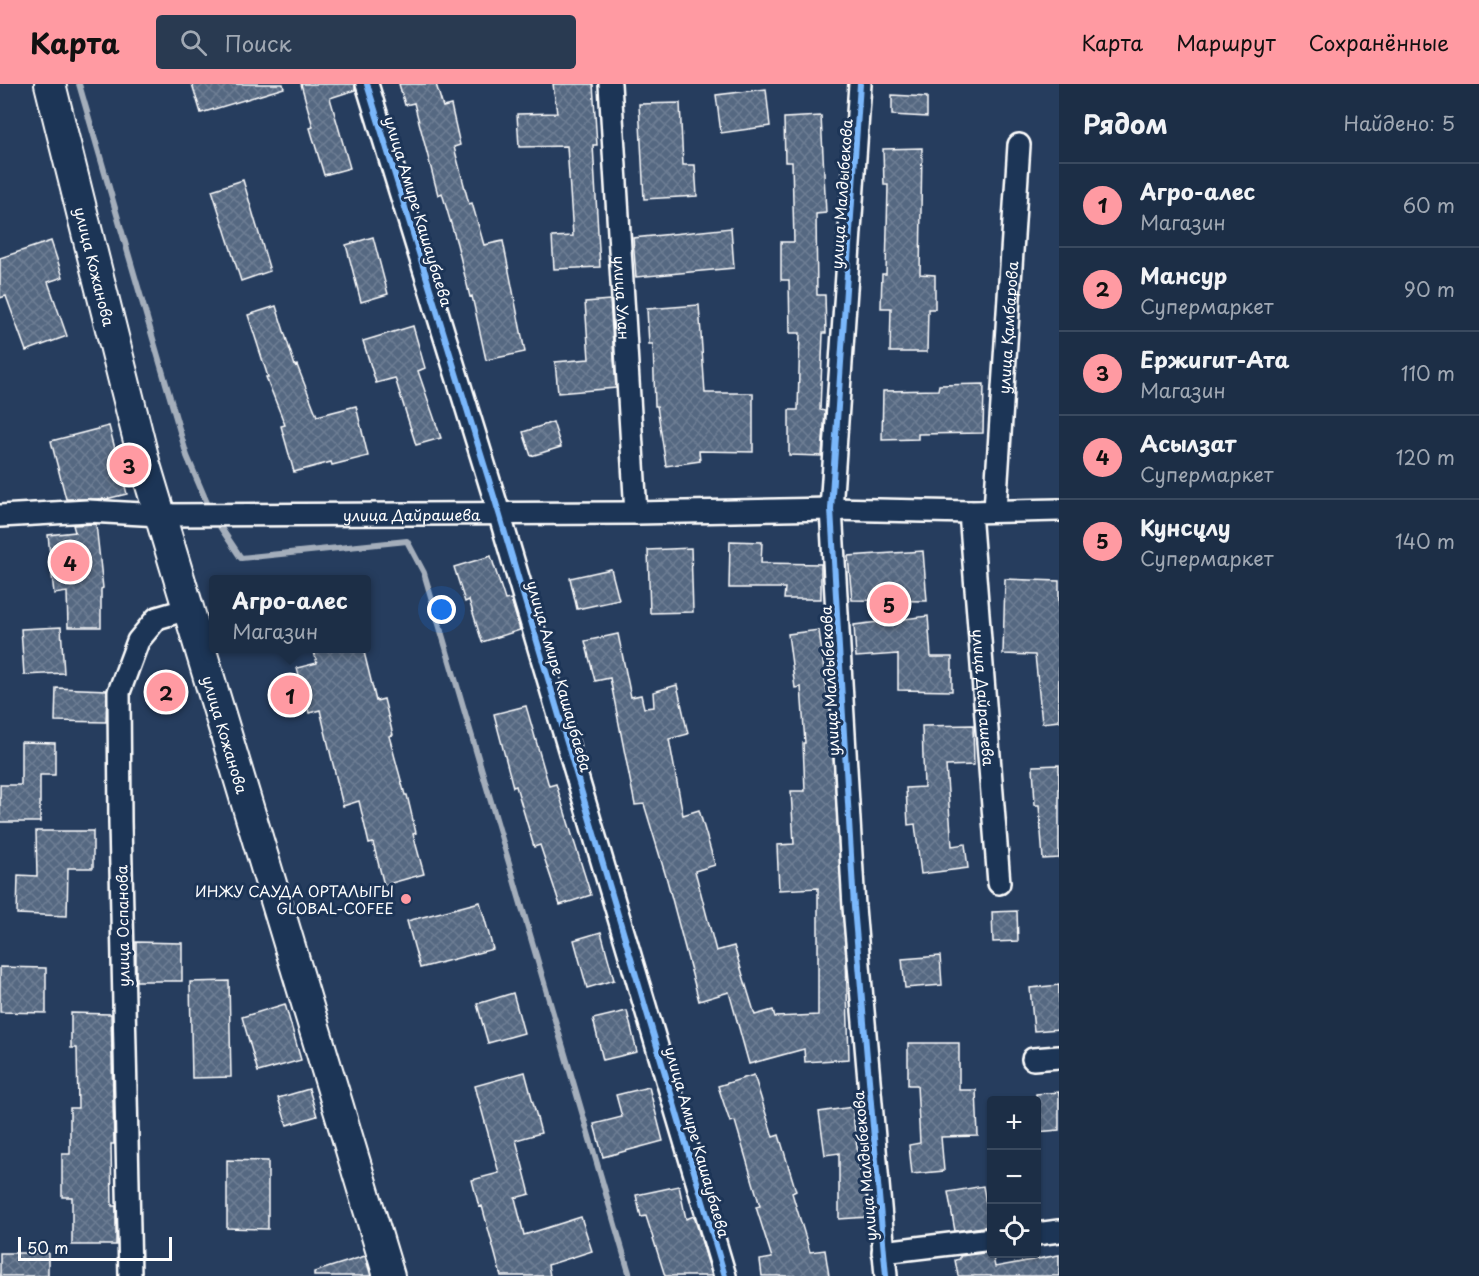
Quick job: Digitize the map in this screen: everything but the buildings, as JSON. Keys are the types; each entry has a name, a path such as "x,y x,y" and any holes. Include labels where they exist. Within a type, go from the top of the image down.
{"main road":[{"name":"улица Кожанова","path":"50,84 145,465 389,1276"}],"street":[{"name":"улица Амире Кашаубаева","path":"367,84 499,513 725,1276"},
{"name":"улица Улан","path":"610,84 636,513"},
{"name":"улица Малдыбекова","path":"860,84 831,509 854,907 886,1276"},
{"name":"улица Қамбарова","path":"995,510 1019,145"},
{"name":"улица Дайрашева","path":"0,516 88,511 160,515 636,513 831,509 970,512 1059,510"},
{"name":"улица Дайрашева","path":"970,512 999,883"},
{"name":"улица Оспанова","path":"130,1276 119,692 138,641 157,618 188,609"},
{"path":"1034,1059 1059,1057"},
{"path":"1041,1234 1059,1232"},
{"path":"883,1252 987,1240"}],"waterway":[{"path":"79,84 187,456 210,510"},
{"path":"215,519 241,558 407,541 424,573 630,1276"}],"cycle path":[{"path":"367,84 499,513 725,1276"},
{"path":"860,84 831,509 854,907 886,1276"}],"place":[{"name":"Ержигит-Ата","path":"129,465"},
{"name":"Асылзат","path":"70,562"},
{"name":"Кунсұлу","path":"889,604"},
{"name":"Мансур","path":"166,692"},
{"name":"Агро-алес","path":"290,695"},
{"name":"ИНЖУ САУДА ОРТАЛЫГЫ GLOBAL-COFEE","path":"406,899"}]}
